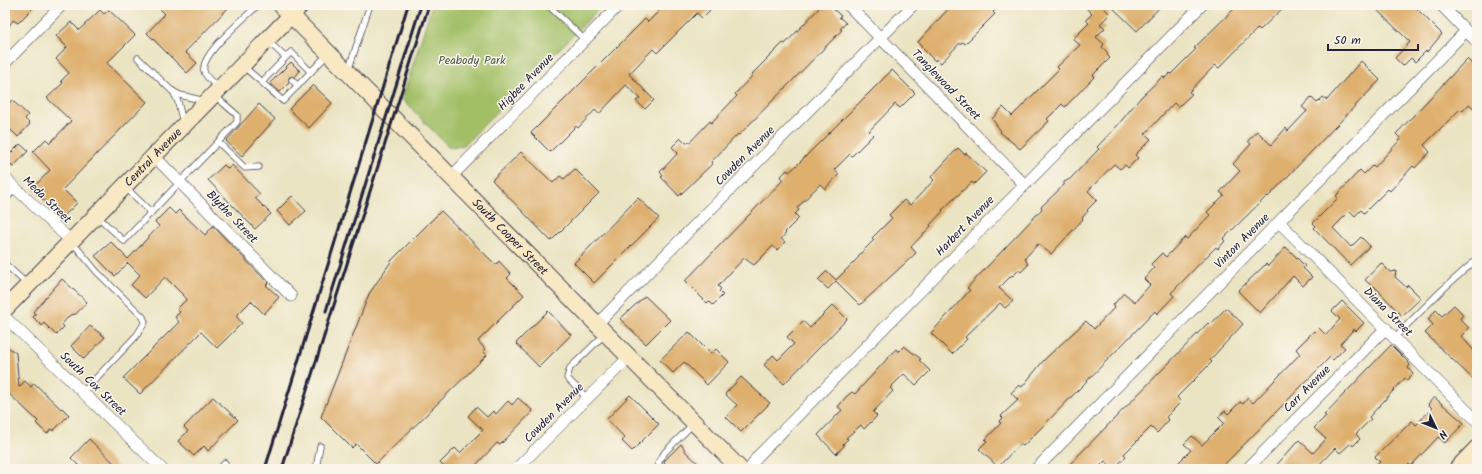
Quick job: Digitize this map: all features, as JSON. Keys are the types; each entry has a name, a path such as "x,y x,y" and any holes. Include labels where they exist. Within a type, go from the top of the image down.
{"main road":[{"name":"Central Avenue","path":"5,309 214,95 266,40 291,8"},
{"name":"South Cooper Street","path":"291,8 329,53 628,358 740,469"},
{"path":"1457,469 1477,448"}],"street":[{"path":"5,63 62,5"},
{"name":"Higbee Avenue","path":"451,177 619,5"},
{"name":"Tanglewood Street","path":"848,5 1024,184"},
{"name":"Cowden Avenue","path":"601,329 913,5"},
{"name":"Harbert Avenue","path":"750,469 757,457 1024,184 1202,5"},
{"path":"1440,5 1477,42"},
{"name":"Vinton Avenue","path":"1036,469 1466,31"},
{"name":"Blythe Street","path":"154,156 291,296"},
{"name":"Meda Street","path":"5,178 72,242"},
{"name":"Diana Street","path":"1279,222 1477,421"},
{"name":"South Cox Street","path":"5,317 162,469"},
{"name":"Carr Avenue","path":"1247,469 1386,328"},
{"name":"Cowden Avenue","path":"516,469 628,358"}],"lane":[{"path":"97,216 124,241 237,122 237,115 214,95 203,70 204,63 216,46 258,5"},
{"path":"348,72 370,5"},
{"path":"552,9 585,40"},
{"path":"266,40 285,57"},
{"path":"262,82 291,52 311,72"},
{"path":"242,65 282,101 329,53"},
{"path":"138,58 172,91 178,102 184,126"},
{"path":"276,66 282,71"},
{"path":"292,80 298,86"},
{"path":"172,91 180,95 214,95"},
{"path":"218,142 245,168 259,167"},
{"path":"125,186 151,212"},
{"path":"5,200 16,188"},
{"path":"72,242 98,272 143,317 145,322 137,335 83,392"},
{"path":"1395,337 1441,291 1477,259"},
{"path":"5,264 29,285"},
{"path":"587,398 567,378 570,368 601,329"},
{"path":"662,469 658,463 665,452 694,423"},
{"path":"316,469 320,446"},
{"path":"219,469 225,463"}],"green space":[{"name":"Peabody Park","path":"432,5 603,5 464,145 449,147 402,99"}],"building":[{"path":"5,5 36,5 18,23 13,20 5,32"},
{"path":"156,5 231,5 185,52 197,63 187,73 147,33 165,14"},
{"path":"665,5 715,5 702,18 697,13 657,53 653,49 629,74 654,100 645,109 636,101 640,98 626,85 599,114 595,110 578,128 576,126 550,152 531,133 645,19 648,22"},
{"path":"822,5 829,5 841,16 839,17 846,23 840,29 842,30 739,135 738,134 711,162 712,164 679,196 661,177 663,176 660,172 678,153 672,147 681,138 686,143 690,142 710,121 711,123 737,96 735,94 753,75 752,74 783,43 785,44"},
{"path":"952,5 1000,5 993,12 995,14 965,44 963,42 959,44 941,63 936,59 935,61 918,42"},
{"path":"1083,5 1101,5 1110,14 1100,24 1105,28 1096,37 1104,44 1102,47 1108,53 1107,55 1110,58 1065,107 1062,104 1047,119 1049,121 1020,149 1000,132 1001,131 992,119 1003,107 1012,116 1059,69 1057,67 1080,45 1073,39 1089,23 1086,20 1092,14"},
{"path":"1110,5 1162,5 1137,31"},
{"path":"1238,5 1286,5 1260,30 1258,28 1219,68 1215,65 1189,92 1192,94 1178,107 1174,103 1145,134 1151,139 1135,155 1138,158 1128,168 1125,165 1120,169 1114,164 1088,191 1097,200 1087,210 1088,211 1082,218 1083,219 1051,254 1038,244 1025,258 1028,265 1021,272 1019,270 1013,276 1012,275 999,288 1013,301 1005,308 1000,303 965,337 967,339 952,354 931,333 970,290 967,288 1042,209 1041,207 1064,185 1064,182 1070,179 1099,149 1097,147 1141,97 1163,76 1165,78 1170,73 1171,74 1196,49 1194,48"},
{"path":"1372,5 1413,5 1442,34 1427,52 1426,51 1415,62 1411,58 1403,66 1395,58 1410,42"},
{"path":"100,10 104,14 109,10 135,35 107,63 147,102 63,189 77,203 62,218 32,189 50,170 33,152 46,139 50,143 71,121 47,98 63,83 61,81 69,73 56,59 67,47 56,36 71,22 79,30"},
{"path":"1467,59 1477,69 1477,111 1469,104 1463,111 1460,109 1424,145 1430,152 1415,168 1413,166 1390,191 1388,189 1364,213 1361,210 1355,216 1350,211 1333,228 1351,247 1361,237 1370,246 1350,265 1314,228 1316,226 1313,223 1338,198 1336,196 1360,170 1364,174 1373,165 1375,167 1401,139 1396,134"},
{"path":"1361,61 1380,80 1268,197 1267,196 1223,239 1225,241 1218,249 1216,247 1171,293 1174,296 1157,314 1155,311 1023,446 1020,444 998,467 979,449 987,441 985,440 1001,423 999,422 1003,418 1001,416 1018,400 1011,393 1019,385 1022,387 1044,360 1086,321 1094,329 1115,307 1113,305 1124,293 1135,302 1150,285 1144,279 1154,268 1151,264 1162,253 1166,257 1185,237 1187,239 1210,215 1207,212 1224,195 1220,192 1240,171 1233,164 1251,144 1248,141 1257,131 1271,145 1286,128 1288,131 1307,111 1302,107 1311,97 1317,103 1323,97 1327,100"},
{"path":"291,62 300,71 295,77 289,77 289,83 280,92 270,83"},
{"path":"892,70 915,93 900,108 895,104 869,131 873,135 852,156 850,154 834,170 839,174 825,189 820,184 797,208 799,210 795,214 799,218 785,232 786,233 781,239 785,242 777,250 773,246 754,265 744,258 718,286 721,289 719,291 723,295 713,305 709,301 707,303 685,281 783,180 780,177 787,170 789,172 796,166"},
{"path":"313,85 332,103 309,128 289,109"},
{"path":"12,100 28,115 25,119 30,124 18,137 5,124 5,108"},
{"path":"259,104 275,119 242,156 226,141"},
{"path":"20,144 28,151 13,167 5,159"},
{"path":"958,148 965,155 966,153 986,172 974,184 972,182 942,210 943,211 930,225 931,226 911,247 916,253 860,305 836,281 828,289 818,280 827,271 836,280 859,257 858,256 874,240 872,238 892,218 889,215 904,200 910,205 934,180 931,177"},
{"path":"521,152 553,183 560,176 564,179 575,169 599,193 551,241 492,180"},
{"path":"224,165 228,169 232,165 260,194 255,198 271,214 255,229 208,180"},
{"path":"292,196 306,211 290,225 277,211"},
{"path":"638,198 659,218 594,283 574,263"},
{"path":"169,208 175,214 179,210 205,235 213,226 268,283 266,285 279,297 264,314 251,301 236,316 242,323 217,348 201,332 140,394 123,378 179,322 175,317 180,312 177,309 187,299 165,277 145,298 131,285 140,275 128,263 115,276 95,256 111,242 128,259 159,226 155,222"},
{"path":"441,211 496,265 499,261 511,274 507,278 524,295 478,341 485,349 483,351 487,355 376,464 356,444 352,448 321,417 369,294 392,260"},
{"path":"1286,247 1305,266 1303,268 1312,277 1303,286 1293,276 1260,313 1238,291 1266,264 1268,266"},
{"path":"1381,263 1390,272 1396,271 1395,277 1406,287 1408,285 1421,298 1402,316 1374,286 1373,287 1365,280"},
{"path":"62,279 87,302 76,314 70,315 62,324 64,327 56,335 44,323 42,326 33,317 36,314 33,312"},
{"path":"645,296 670,320 646,344 620,319"},
{"path":"1342,301 1364,323 1356,331 1354,329 1340,344 1345,348 1333,360 1330,357 1220,469 1172,469 1191,450 1184,444 1192,436 1202,445 1224,423 1218,417 1225,411 1228,414 1240,402 1243,404 1248,398 1253,403 1300,354 1296,349 1314,331 1315,332 1319,328 1326,335 1340,319 1332,311"},
{"path":"833,305 847,319 784,384 764,365 773,355 778,360 794,344 787,337 803,321 810,328"},
{"path":"1454,305 1463,314 1460,319 1469,328 1461,336 1477,354 1477,383 1425,333 1433,325 1428,319 1436,310 1442,316"},
{"path":"1226,308 1243,324 1210,360 1212,362 1177,397 1181,402 1166,417 1169,420 1157,433 1151,427 1124,454 1126,456 1114,469 1105,461 1097,469 1065,469 1208,323 1210,325"},
{"path":"548,311 571,335 539,367 516,343"},
{"path":"90,326 105,337 84,359 71,346"},
{"path":"689,332 711,354 716,349 729,362 707,385 684,362 673,373 660,360"},
{"path":"5,345 16,353 19,387 25,381 31,387 34,383 69,415 53,431 51,429 47,434 36,423 38,421 5,390"},
{"path":"1391,345 1408,362 1410,365 1408,368 1413,374 1407,380 1405,378 1369,417 1371,419 1356,434 1360,439 1353,446 1351,443 1340,453 1335,448 1316,468 1313,465 1309,469 1273,469 1299,440 1313,453 1326,439 1314,428 1326,416 1324,415"},
{"path":"904,346 921,359 919,360 930,371 916,385 904,374 890,388 893,391 873,412 877,416 864,429 861,425 846,438 848,439 843,444 844,446 836,454 818,435 842,410 838,407 846,397 852,392 855,394 896,349 898,352"},
{"path":"741,377 770,403 741,432 726,417 737,405 725,394"},
{"path":"630,395 659,424 632,451 622,441 625,438 607,419"},
{"path":"213,397 238,420 208,451 204,446 194,456 178,441 188,431 184,427"},
{"path":"1434,397 1464,423 1445,443 1438,437 1411,466 1409,464 1405,469 1373,469 1380,462 1375,457 1412,421 1416,425 1432,408 1428,404"},
{"path":"518,398 533,411 500,445 497,443 472,469 446,469 440,463 455,448 460,453 483,430 468,416 476,407 487,417 493,411 496,414 508,401 512,405"},
{"path":"89,439 120,469 82,469 71,458"},
{"path":"681,444 686,452 704,469 666,469 664,461"}],"railway":[{"path":"265,469 408,5"},
{"path":"326,311 421,5"},
{"path":"282,469 429,5"}]}
